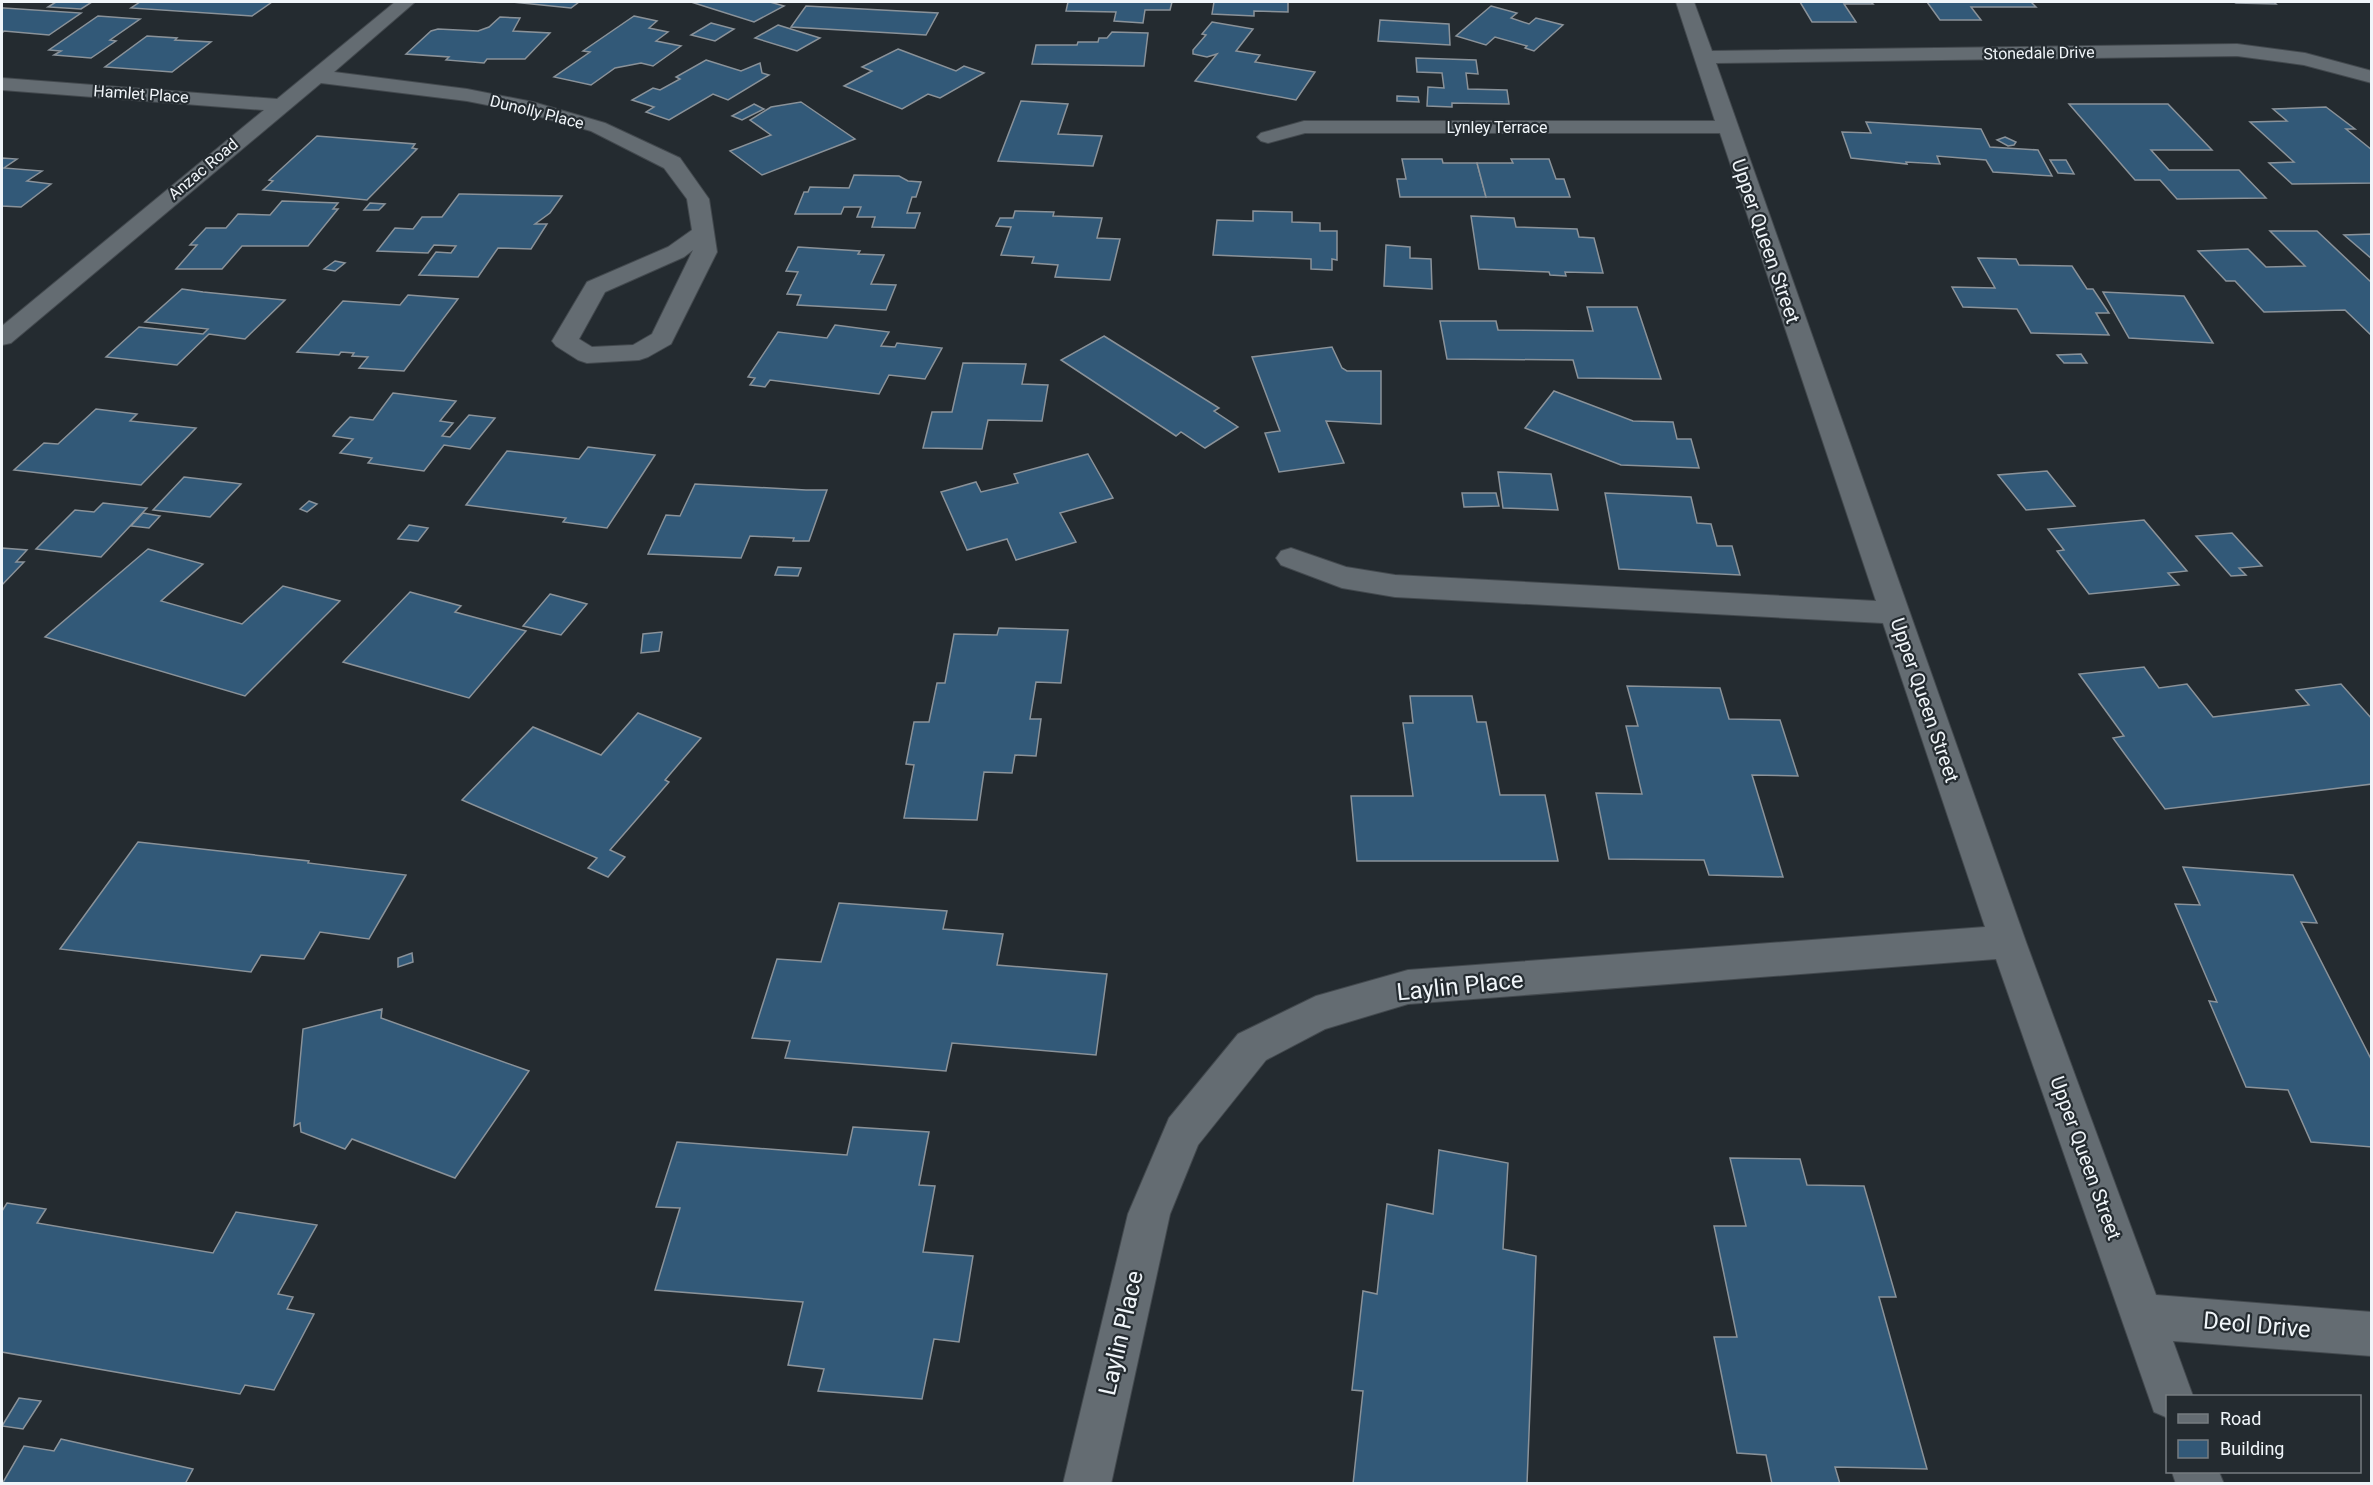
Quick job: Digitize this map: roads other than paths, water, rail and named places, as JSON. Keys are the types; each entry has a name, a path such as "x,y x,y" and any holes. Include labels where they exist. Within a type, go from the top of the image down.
{"street":[{"name":"Anzac Road","path":"2,338 406,2"},
{"name":"Upper Queen Street","path":"1685,2 1726,127 2008,942 2170,1395"},
{"name":"Stonedale Drive","path":"1704,57 2236,50 2305,59 2372,77"},
{"name":"Dunolly Place","path":"317,76 467,95 526,106 598,128 672,163 698,199 704,232 705,252 662,339 639,352 587,355 565,341 596,287 676,252 704,232"},
{"name":"Hamlet Place","path":"2,84 280,105"},
{"name":"Lynley Terrace","path":"1268,137 1304,127 1726,127"},
{"path":"1291,558 1341,577 1395,586 1894,613"},
{"name":"Laylin Place","path":"1087,1484 1149,1214 1183,1132 1252,1047 1316,1014 1408,987 2008,942"},
{"name":"Deol Drive","path":"2142,1316 2372,1334"}]}
